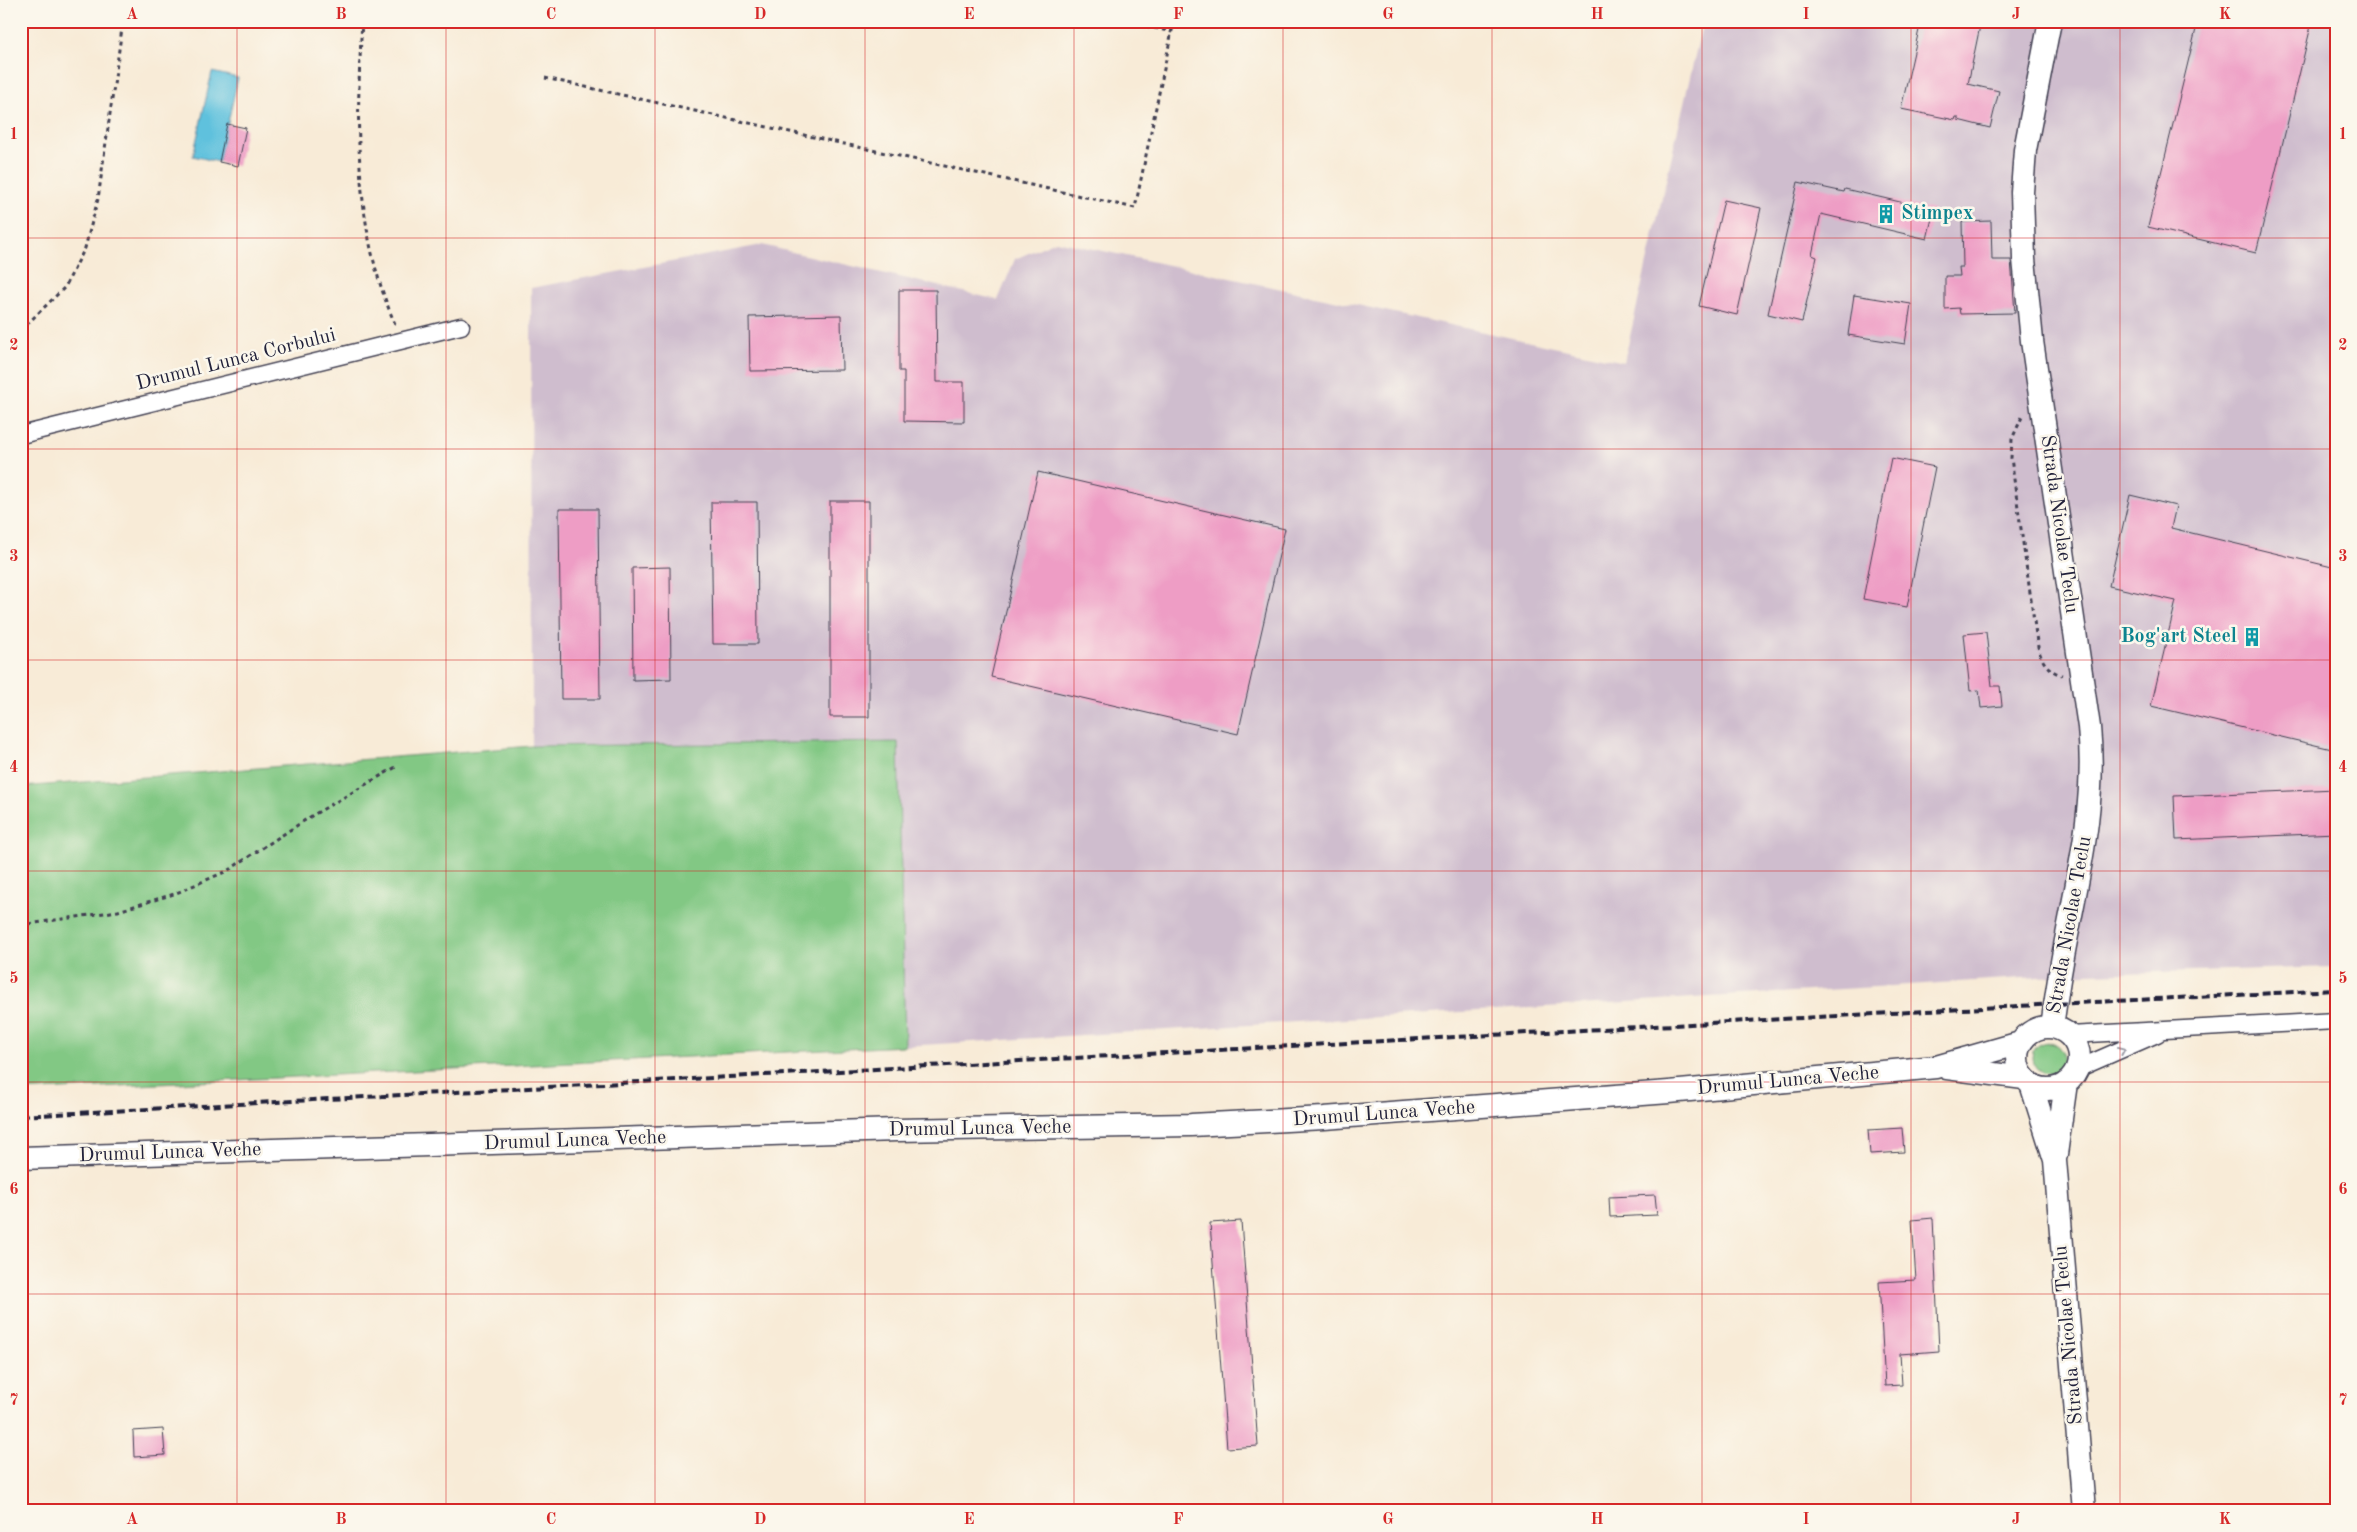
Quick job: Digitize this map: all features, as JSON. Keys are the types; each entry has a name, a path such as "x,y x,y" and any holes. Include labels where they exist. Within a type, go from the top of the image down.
{"street":[{"name":"Strada Nicolae Teclu","path":"2050,21 2028,126 2022,192 2025,278 2091,748 2091,801 2061,1031"},
{"name":"Drumul Lunca Corbului","path":"21,435 461,326"},
{"path":"2061,1031 2168,1029 2336,1021"},
{"path":"2028,1081 2049,1089 2168,1029"},
{"name":"Strada Nicolae Teclu","path":"2055,1160 2078,1051 2061,1031 2034,1030 2020,1043 2017,1062 2028,1081 2055,1160 2084,1511"},
{"name":"Drumul Lunca Veche","path":"21,1158 897,1130 1191,1124 1324,1118 1660,1093 1936,1067 2020,1043"},
{"name":"Drumul Lunca Veche","path":"1936,1067 2028,1081"}],"path":[{"path":"21,330 65,287 85,248 98,199 123,21"},
{"path":"362,21 359,65 359,169 364,207 378,279 402,340"},
{"path":"1123,21 1172,32"},
{"path":"545,78 1135,208 1174,21"},
{"path":"2039,388 2018,423 2012,439 2011,458 2037,642 2044,664 2053,673 2083,682"},
{"path":"21,925 118,911 192,886 228,871 313,815 396,767"}],"shaded area":[{"path":"1703,21 2336,21 2336,967 2087,974 905,1046 898,742 532,746 531,288 762,245 998,300 1015,259 1056,241 1624,362"}],"green space":[{"path":"898,742 905,1046 21,1091 21,787 532,746"},
{"path":"2048,1042 2054,1043 2059,1047 2063,1052 2063,1064 2059,1069 2054,1073 2048,1074 2042,1073 2037,1069 2033,1064 2032,1058 2033,1052 2037,1047 2042,1043"}],"water":[{"path":"212,72 238,78 219,162 193,156"}],"building":[{"path":"1921,21 1981,21 1968,84 1999,91 1990,128 1958,120 1958,117 1955,120 1901,109"},
{"path":"2198,21 2291,21 2311,26 2256,253 2148,227"},
{"path":"227,124 246,128 238,166 219,162"},
{"path":"1798,182 1844,192 1845,189 1934,210 1927,239 1821,214 1812,255 1817,257 1802,322 1768,314"},
{"path":"1724,200 1761,208 1737,315 1699,306"},
{"path":"1991,221 1992,260 2011,260 2015,313 1960,314 1959,308 1945,309 1945,276 1960,276 1959,267 1963,267 1962,222"},
{"path":"899,290 936,290 937,382 964,382 964,422 904,421 904,371 899,371"},
{"path":"1854,295 1911,304 1905,344 1848,335"},
{"path":"841,315 842,370 750,371 749,317"},
{"path":"1891,458 1935,467 1907,607 1863,599"},
{"path":"1038,472 1285,529 1238,734 991,677"},
{"name":"Bog'art Steel","path":"2130,495 2176,506 2171,528 2336,568 2336,750 2151,706 2176,601 2109,586"},
{"path":"830,501 869,501 869,717 830,717"},
{"path":"711,502 757,502 758,644 713,644"},
{"path":"559,509 598,509 600,699 561,699"},
{"path":"670,567 671,679 633,680 632,568"},
{"path":"1986,632 1992,686 2000,686 2002,706 1981,708 1979,690 1970,691 1964,634"},
{"path":"2336,789 2336,833 2176,840 2174,796"},
{"path":"1902,1128 1904,1152 1870,1154 1868,1130"},
{"path":"1655,1195 1657,1215 1610,1217 1609,1197"},
{"path":"1933,1218 1939,1351 1900,1354 1902,1385 1885,1386 1879,1282 1916,1280 1912,1220"},
{"path":"1241,1221 1258,1446 1227,1448 1210,1223"},
{"path":"163,1429 165,1455 134,1457 133,1431"}],"railway":[{"path":"21,1116 2336,990"}],"place":[{"name":"Stimpex","path":"1886,214"},
{"name":"Bog'art Steel","path":"2252,637"}]}
